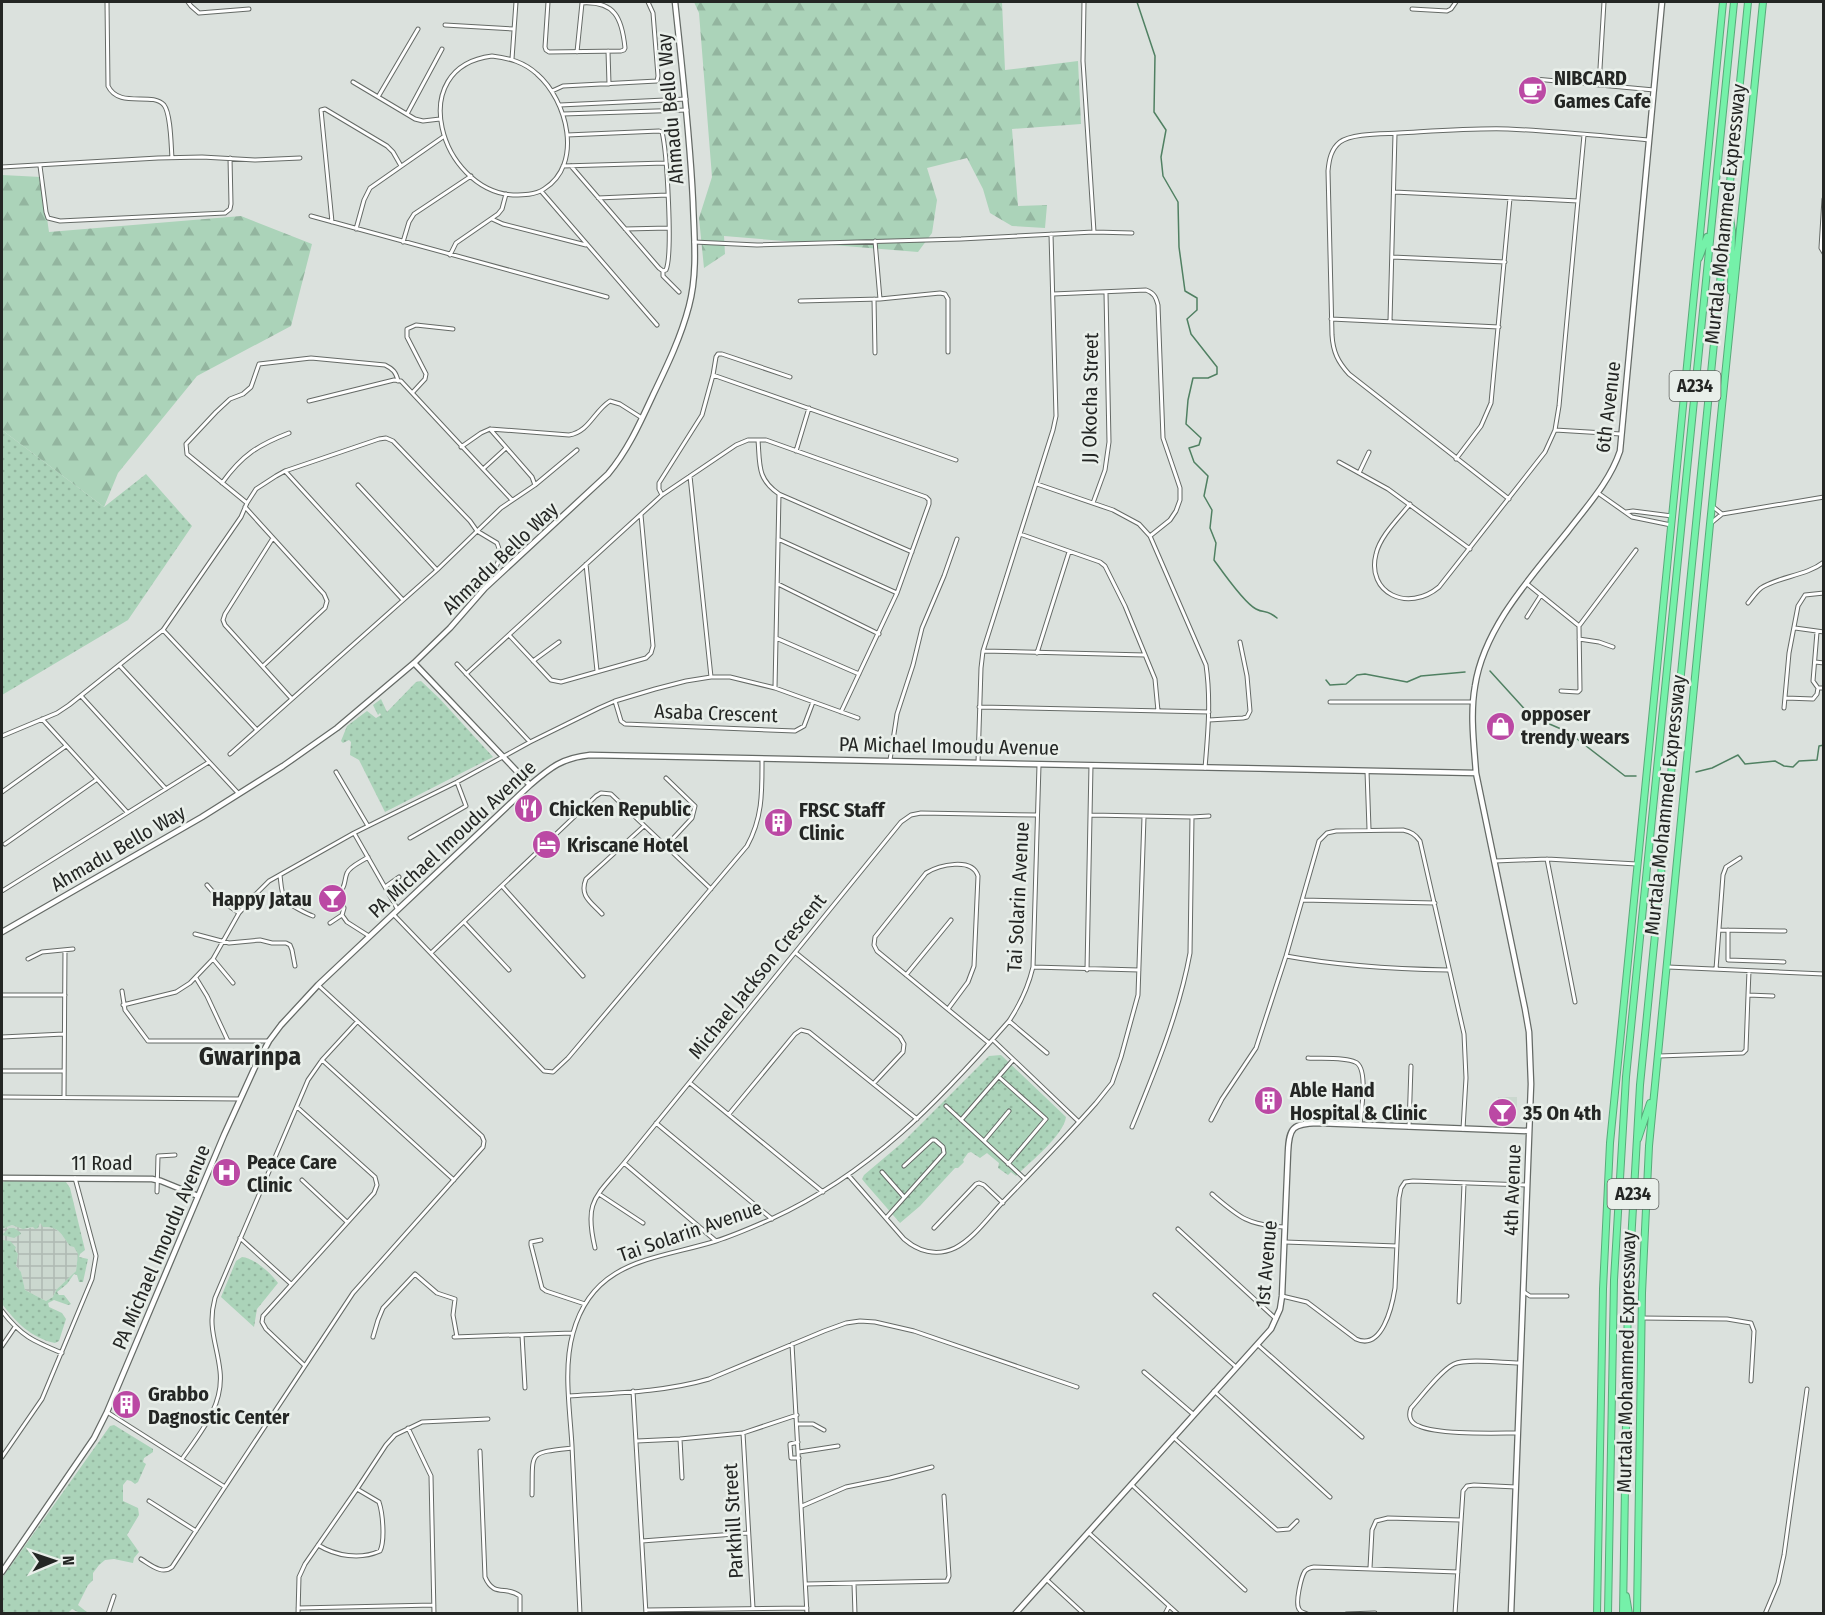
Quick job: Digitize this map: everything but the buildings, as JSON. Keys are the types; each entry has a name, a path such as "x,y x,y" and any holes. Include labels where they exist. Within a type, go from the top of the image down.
{"highway":[{"name":"Murtala Mohammed Expressway","path":"1598,1614 1603,1289 1613,1103 1723,2"},
{"name":"Murtala Mohammed Expressway","path":"1605,1614 1608,1585 1616,1216 1633,999 1734,2"},
{"name":"Murtala Mohammed Expressway","path":"1623,1614 1628,1295 1635,1148 1748,2"},
{"name":"Murtala Mohammed Expressway","path":"1637,1614 1642,1318 1653,1094 1763,2"},
{"path":"1728,202 1732,231 1730,280 1732,312"},
{"path":"1696,268 1711,225"},
{"path":"1629,938 1633,999"},
{"path":"1635,1148 1653,1094"},
{"path":"1623,1583 1629,1614"}],"street":[{"path":"107,2 108,86 111,92 119,97 158,101 164,105 172,158"},
{"path":"188,2 200,13 249,9"},
{"path":"512,59 516,2"},
{"path":"548,2 546,51 577,52 624,50 622,24 605,5 582,3 577,52"},
{"path":"552,91 563,86 657,81 653,13 648,2"},
{"name":"Ahmadu Bello Way","path":"2,932 239,794 322,739 414,663 450,628 485,588 608,474 621,458 672,356 689,305 695,263 687,110 675,2"},
{"path":"1084,2 1083,61 1094,232"},
{"path":"1412,9 1447,11 1455,2"},
{"path":"1599,85 1604,2"},
{"name":"6th Avenue","path":"1476,773 1473,702 1478,668 1486,647 1500,621 1526,583 1598,493 1615,467 1620,451 1662,2"},
{"path":"446,25 514,29"},
{"path":"378,97 417,29"},
{"path":"406,114 442,49"},
{"path":"608,51 609,84"},
{"path":"480,57 512,59 526,65 538,74 552,91 560,105 567,135 563,166 558,176 541,191 520,195 493,190 471,176 458,162 443,137 440,119 441,100 446,86 455,73 480,57"},
{"path":"1535,79 1654,90"},
{"path":"353,82 420,121 440,119"},
{"path":"560,105 686,99"},
{"path":"332,222 321,110 325,110 387,146 401,166"},
{"path":"563,114 687,110"},
{"path":"1509,499 1342,367 1333,348 1331,319 1328,171 1330,158 1334,149 1348,139 1395,134 1507,129 1649,140"},
{"path":"567,135 662,132 669,228 668,267 663,271"},
{"path":"1390,321 1395,134"},
{"path":"1410,504 1381,542 1374,562 1380,583 1386,591 1412,600 1431,594 1439,587 1545,452 1555,430 1559,406 1584,135"},
{"path":"356,228 367,192 372,185 443,137"},
{"path":"2,168 172,158 300,158"},
{"path":"40,166 48,218 60,221 225,213 230,209 231,204 230,158"},
{"path":"563,166 665,163"},
{"path":"571,166 679,292"},
{"path":"403,242 414,214 471,176"},
{"path":"541,191 657,325"},
{"path":"1394,192 1578,201"},
{"path":"450,255 456,243 492,219 502,209 506,194"},
{"path":"598,198 667,195"},
{"path":"1456,459 1481,426 1491,403 1510,198"},
{"path":"1824,199 1821,248 1824,253"},
{"path":"311,216 607,297"},
{"path":"492,219 503,224 587,245"},
{"path":"626,230 669,228"},
{"path":"694,242 757,245 1094,232 1132,233"},
{"path":"978,762 983,651 1056,416 1052,234"},
{"path":"875,241 880,298"},
{"path":"1392,257 1504,262"},
{"path":"1053,294 1146,290 1153,293 1158,305 1163,438 1180,488 1180,500 1170,520 1150,536"},
{"name":"JJ Okocha Street","path":"1094,503 1108,456 1106,293"},
{"path":"800,302 945,294 948,299 948,352"},
{"path":"874,299 875,353"},
{"path":"1331,319 1499,327"},
{"path":"413,392 425,379 426,374 407,337 407,329 416,325 453,329"},
{"path":"662,495 659,483 702,415 718,354 790,377"},
{"path":"262,666 325,608 327,601 324,594 246,505 187,454 186,444 230,399 243,394 251,387 258,364 311,358 384,365 393,369 398,381"},
{"path":"713,375 956,460"},
{"path":"309,401 394,380 404,383 512,500"},
{"path":"461,447 490,429 577,434 610,401 620,404 642,418"},
{"path":"796,451 809,408"},
{"path":"490,429 532,477 536,485"},
{"path":"1555,430 1623,434"},
{"path":"222,483 243,457 267,442 289,433"},
{"path":"2,736 57,712 82,696 163,630 241,518 256,489 285,471 379,439 390,439 477,531 497,543 500,554 485,588"},
{"path":"466,674 662,495 736,445 748,440 758,440 772,442 929,500 897,594 841,712"},
{"path":"758,440 763,478 766,484 779,494 912,552"},
{"path":"483,469 506,448"},
{"path":"230,753 437,570 512,500 536,485 577,450"},
{"path":"1359,473 1369,452"},
{"path":"1339,462 1388,489 1470,549"},
{"path":"285,471 403,600"},
{"path":"690,476 711,677"},
{"path":"1036,484 1129,517 1150,536 1206,665 1209,684 1209,720 1205,768"},
{"path":"358,485 437,570"},
{"path":"1598,493 1632,518 1671,525"},
{"path":"775,688 779,494"},
{"path":"1710,524 1722,514 1824,496"},
{"path":"1712,506 1722,514"},
{"path":"1626,512 1672,516"},
{"path":"509,635 551,680 556,682 646,658 653,646 641,515"},
{"path":"1020,534 1100,562 1105,566 1125,606 1155,679 1158,711"},
{"path":"273,538 223,620 292,699"},
{"path":"778,539 897,594"},
{"path":"890,760 897,714 922,628 957,539"},
{"path":"1561,691 1578,693 1580,690 1579,626 1636,550"},
{"path":"1037,653 1070,551"},
{"path":"1748,603 1759,589 1780,579 1817,567 1824,562"},
{"path":"586,564 597,671"},
{"path":"1526,583 1579,626"},
{"path":"778,584 879,634"},
{"path":"1784,708 1789,652 1798,606 1805,595 1824,592"},
{"path":"1527,617 1541,595"},
{"path":"1795,628 1824,632"},
{"path":"163,630 257,730"},
{"path":"1817,632 1813,681 1818,688"},
{"path":"776,638 859,674"},
{"path":"1579,639 1612,646"},
{"path":"533,661 559,642"},
{"path":"1209,720 1243,718 1247,717 1250,711 1247,676 1240,642"},
{"path":"983,651 1145,655"},
{"path":"1815,662 1824,663"},
{"path":"414,663 530,785"},
{"path":"457,664 530,742"},
{"path":"120,666 239,794"},
{"path":"123,1005 176,992 195,978 213,959 239,913 269,881 354,833 615,701 655,689 711,677 730,677 775,688 858,718"},
{"path":"1785,698 1813,699 1818,688"},
{"path":"1818,688 1824,688"},
{"path":"82,696 166,789"},
{"name":"Asaba Crescent","path":"615,701 621,721 625,724 795,731 804,726 813,702"},
{"path":"1330,702 1473,702"},
{"path":"979,707 1209,712"},
{"path":"42,719 127,813"},
{"path":"2,792 66,746"},
{"name":"PA Michael Imoudu Avenue","path":"2,1572 94,1438 240,1099 269,1041 291,1013 318,985 530,785 563,760 583,756 762,758 1476,773"},
{"path":"354,833 385,887 396,913 431,953 544,1071 553,1072 568,1058 747,846 759,820 762,758"},
{"path":"2,889 209,762"},
{"name":"Tai Solarin Avenue","path":"580,1614 568,1373 573,1333 585,1304 611,1275 626,1267 647,1259 716,1241 772,1219 849,1176 917,1119 1010,1021 1028,987 1033,968 1039,763"},
{"path":"1087,970 1091,765"},
{"path":"336,771 368,826"},
{"path":"1367,771 1369,830"},
{"name":"4th Avenue","path":"1476,773 1528,1032 1531,1084 1511,1614"},
{"path":"666,778 695,806 692,818 666,846"},
{"path":"5,844 96,780"},
{"path":"410,838 466,806 457,782"},
{"path":"431,953 601,793 611,794 711,889"},
{"name":"Michael Jackson Crescent","path":"599,1194 901,822 911,815 921,813 1037,815"},
{"path":"1091,815 1209,816"},
{"path":"849,1176 904,1239 914,1247 932,1253 943,1252 966,1240 1003,1203 1112,1083 1138,996 1144,817"},
{"path":"1132,1127 1160,1058 1187,971 1190,953 1192,817"},
{"path":"602,914 584,894 583,887 586,879 644,826"},
{"path":"1211,1120 1256,1048 1286,956 1318,841 1322,836 1336,831 1403,830 1416,835 1420,841 1464,1034 1466,1078 1463,1129"},
{"path":"330,923 342,915 344,908 340,892 344,888 346,874 368,857"},
{"path":"1716,969 1723,875 1726,867 1740,858"},
{"path":"1494,861 1547,859 1637,864"},
{"path":"1547,859 1575,1002"},
{"path":"948,1008 968,982 974,966 978,876 976,869 972,866 945,865 926,873 874,937 874,945 906,975 948,1008 991,1041 1079,1122"},
{"path":"279,875 286,901 313,916"},
{"path":"385,887 399,877"},
{"path":"207,885 220,900 239,913"},
{"path":"502,886 584,976"},
{"path":"1301,900 1435,903"},
{"path":"342,915 347,922 371,937"},
{"path":"906,975 951,920"},
{"path":"464,922 509,970"},
{"path":"1719,930 1785,931"},
{"path":"1728,930 1728,960 1784,962"},
{"path":"195,934 222,942 260,940 286,943 292,950 295,966"},
{"path":"64,1097 65,950"},
{"path":"28,960 42,952 73,950"},
{"path":"796,953 900,1037 904,1044 903,1052 874,1083"},
{"path":"1286,956 1347,966 1448,970"},
{"path":"213,959 233,983"},
{"path":"1666,967 1824,974"},
{"path":"1033,968 1139,970"},
{"path":"1657,1056 1743,1053 1746,1050 1749,970"},
{"path":"195,978 207,996 228,1041"},
{"path":"141,1559 154,1567 167,1570 172,1567 353,1293 483,1147 482,1136 318,985"},
{"path":"122,991 123,1005 148,1041 269,1041"},
{"path":"2,995 65,995"},
{"path":"1748,996 1773,996"},
{"path":"1010,1021 1047,1053"},
{"path":"182,1459 211,1416 216,1404 220,1373 212,1339 212,1311 215,1298 308,1080 322,1060 357,1022"},
{"path":"729,1114 795,1034 801,1030 809,1032 917,1119"},
{"path":"2,1037 64,1034"},
{"path":"1308,1058 1347,1060 1356,1062 1360,1066 1363,1071 1363,1081 1360,1125"},
{"path":"322,1060 454,1180"},
{"path":"961,1120 1013,1060"},
{"path":"1409,1127 1411,1066"},
{"path":"2,1071 64,1071"},
{"path":"999,1077 1046,1119 1008,1164"},
{"path":"690,1083 824,1192"},
{"path":"2,1097 240,1099"},
{"path":"946,1106 1025,1179"},
{"path":"297,1107 375,1178 377,1185 374,1193 263,1316 262,1322 266,1329 304,1365"},
{"path":"984,1142 1009,1111"},
{"path":"656,1123 772,1219"},
{"name":"1st Avenue","path":"1015,1614 1271,1329 1280,1309 1282,1296 1289,1137 1297,1125 1529,1131"},
{"path":"886,1218 944,1153 943,1147 932,1140 904,1166"},
{"path":"157,1192 158,1156 176,1155"},
{"path":"624,1163 716,1241"},
{"path":"882,1172 904,1197"},
{"name":"11 Road","path":"2,1178 141,1178 158,1180 198,1196"},
{"path":"2,1457 42,1399 92,1279 96,1256 75,1178"},
{"path":"303,1180 348,1222"},
{"path":"1282,1296 1306,1302 1356,1339 1362,1342 1371,1341 1381,1330 1393,1302 1399,1197 1401,1188 1406,1182 1527,1185"},
{"path":"1459,1302 1464,1183"},
{"path":"934,1228 976,1184 982,1184 1003,1203"},
{"path":"595,1248 590,1226 590,1212 593,1201 599,1194 643,1223"},
{"path":"1212,1194 1246,1221 1285,1227"},
{"path":"1178,1229 1276,1319"},
{"path":"240,1238 291,1284"},
{"path":"541,1240 531,1242 531,1245 542,1288 585,1304"},
{"path":"1284,1242 1397,1246"},
{"path":"373,1336 383,1308 415,1274 436,1293 455,1299 453,1315 456,1337 573,1333"},
{"path":"1524,1291 1530,1296 1567,1296"},
{"path":"1155,1295 1236,1367"},
{"path":"2,1311 15,1328 33,1341 62,1353"},
{"path":"1642,1318 1727,1319 1751,1323 1754,1331 1751,1381"},
{"path":"569,1396 672,1388 700,1381 846,1323 860,1321 914,1331 1077,1387"},
{"path":"2,1346 15,1328"},
{"path":"522,1335 525,1388"},
{"path":"792,1344 807,1614"},
{"path":"1257,1345 1362,1437"},
{"path":"1518,1433 1428,1429 1414,1423 1409,1413 1411,1408 1454,1364 1466,1362 1521,1363"},
{"path":"1144,1372 1193,1414"},
{"path":"1765,1614 1778,1582 1784,1555 1807,1389"},
{"path":"633,1391 646,1612 807,1608"},
{"path":"1214,1391 1330,1497"},
{"path":"107,1412 225,1487"},
{"path":"637,1441 743,1433 797,1415"},
{"path":"298,1614 299,1577 305,1564 395,1435 422,1422 488,1419"},
{"path":"797,1424 813,1424 824,1430"},
{"path":"408,1428 431,1476 434,1614"},
{"name":"Parkhill Street","path":"743,1433 753,1608"},
{"path":"1173,1437 1277,1530 1288,1529 1297,1521"},
{"path":"680,1439 682,1478"},
{"path":"798,1442 790,1444 790,1456 792,1459 799,1458"},
{"path":"799,1452 838,1446"},
{"path":"532,1495 535,1455 540,1451 572,1448"},
{"path":"480,1451 485,1577 491,1588 513,1592 520,1596 520,1614"},
{"path":"802,1506 846,1486 932,1467"},
{"path":"1131,1485 1245,1590"},
{"path":"1455,1614 1463,1491 1467,1486 1474,1485 1516,1487"},
{"path":"318,1545 339,1556 372,1555 380,1551 383,1545 379,1502 357,1489"},
{"path":"806,1584 947,1581 949,1576 944,1496"},
{"path":"149,1501 196,1531"},
{"path":"1370,1568 1372,1530 1376,1521 1388,1518 1460,1520"},
{"path":"1088,1532 1178,1614"},
{"path":"642,1541 748,1533"},
{"path":"1307,1614 1297,1607 1297,1600 1304,1573 1308,1568 1458,1572"},
{"path":"1046,1579 1084,1614"},
{"path":"854,1584 855,1614"},
{"path":"108,1614 114,1596"},
{"path":"298,1608 434,1605"},
{"path":"1165,1614 1169,1606"},
{"path":"1346,1614 1374,1613"}],"shaded area":[{"name":"35 On 4th","path":"1498,1097 1517,1097 1517,1118 1497,1119"},
{"path":"40,1223 60,1232 70,1246 74,1246 78,1254 76,1271 56,1290 53,1297 46,1301 25,1290 21,1272 16,1266 18,1254 16,1247 2,1240 2,1229 12,1225 27,1229"}],"green space":[{"path":"694,2 1002,2 1005,70 1078,61 1081,124 1012,129 1018,206 1047,205 1045,228 1012,226 990,213 983,189 967,158 927,168 937,200 932,233 918,252 724,236 725,254 704,268 699,218 712,177 699,13"},
{"path":"2,175 41,177 49,232 241,216 312,244 291,326 197,376 118,473 104,507 2,430"},
{"path":"2,430 104,507 146,474 192,526 128,620 2,695"},
{"path":"421,681 493,757 385,812 359,760 350,755 351,742 341,741 347,726 367,711 376,718 381,715 380,713 378,715 373,705 381,699 387,712 416,682"},
{"path":"1001,1055 1066,1117 1064,1124 1045,1148 1016,1176 1011,1172 1008,1175 998,1168 999,1163 987,1153 980,1158 971,1152 968,1153 964,1162 955,1168 920,1206 900,1223 862,1179 864,1175 903,1142 989,1056"},
{"path":"5,1181 66,1182 70,1188 85,1250 79,1257 88,1259 83,1282 79,1282 77,1275 74,1274 57,1292 59,1295 64,1295 71,1304 54,1300 48,1303 49,1307 62,1313 66,1319 59,1341 55,1343 31,1333 2,1304 2,1240 10,1241 16,1247 18,1254 16,1266 21,1272 25,1290 46,1301 53,1297 56,1290 76,1271 78,1254 59,1232 53,1228 43,1227 40,1223 35,1229 33,1227 23,1229 12,1225 2,1229 2,1183"},
{"path":"9,1228 14,1228 21,1234 14,1238 2,1235"},
{"path":"242,1257 262,1267 278,1283 257,1309 254,1327 221,1297 236,1261"},
{"path":"114,1425 153,1449 153,1452 144,1458 143,1462 146,1464 138,1482 135,1484 127,1480 123,1485 123,1501 138,1508 139,1515 127,1535 139,1552 133,1563 114,1559 105,1560 99,1565 78,1605 88,1613 80,1613 72,1609 68,1613 2,1613 2,1578 110,1426"}],"waterway":[{"path":"1137,2 1155,56 1154,112 1166,130 1161,157 1163,176 1178,202 1179,247 1185,291 1197,298 1197,310 1187,319 1191,334 1217,367 1217,374 1208,378 1193,378 1186,424 1201,438 1199,445 1189,448 1194,462 1208,476 1204,496 1212,510 1210,528 1216,543 1214,560 1251,606 1277,618"},
{"path":"1490,671 1531,716 1568,732 1625,776 1636,776"},
{"path":"1326,680 1330,685 1346,684 1357,675 1365,674 1407,682 1421,676 1465,672"},
{"path":"1696,772 1712,768 1738,755 1745,764 1775,761 1784,766 1793,767 1799,761 1817,760 1819,746 1824,745"}],"place":[{"name":"NIBCARD Games Cafe","path":"1533,90"},
{"name":"opposer trendy wears","path":"1500,726"},
{"name":"Chicken Republic","path":"528,809"},
{"name":"FRSC Staff Clinic","path":"778,822"},
{"name":"Kriscane Hotel","path":"546,845"},
{"name":"Happy Jatau","path":"333,899"},
{"name":"Able Hand Hospital & Clinic","path":"1269,1101"},
{"name":"35 On 4th","path":"1502,1113"},
{"name":"Peace Care Clinic","path":"226,1173"},
{"name":"Grabbo Dagnostic Center","path":"127,1405"}],"district":[{"name":"Gwarinpa","path":"250,1056"}]}
